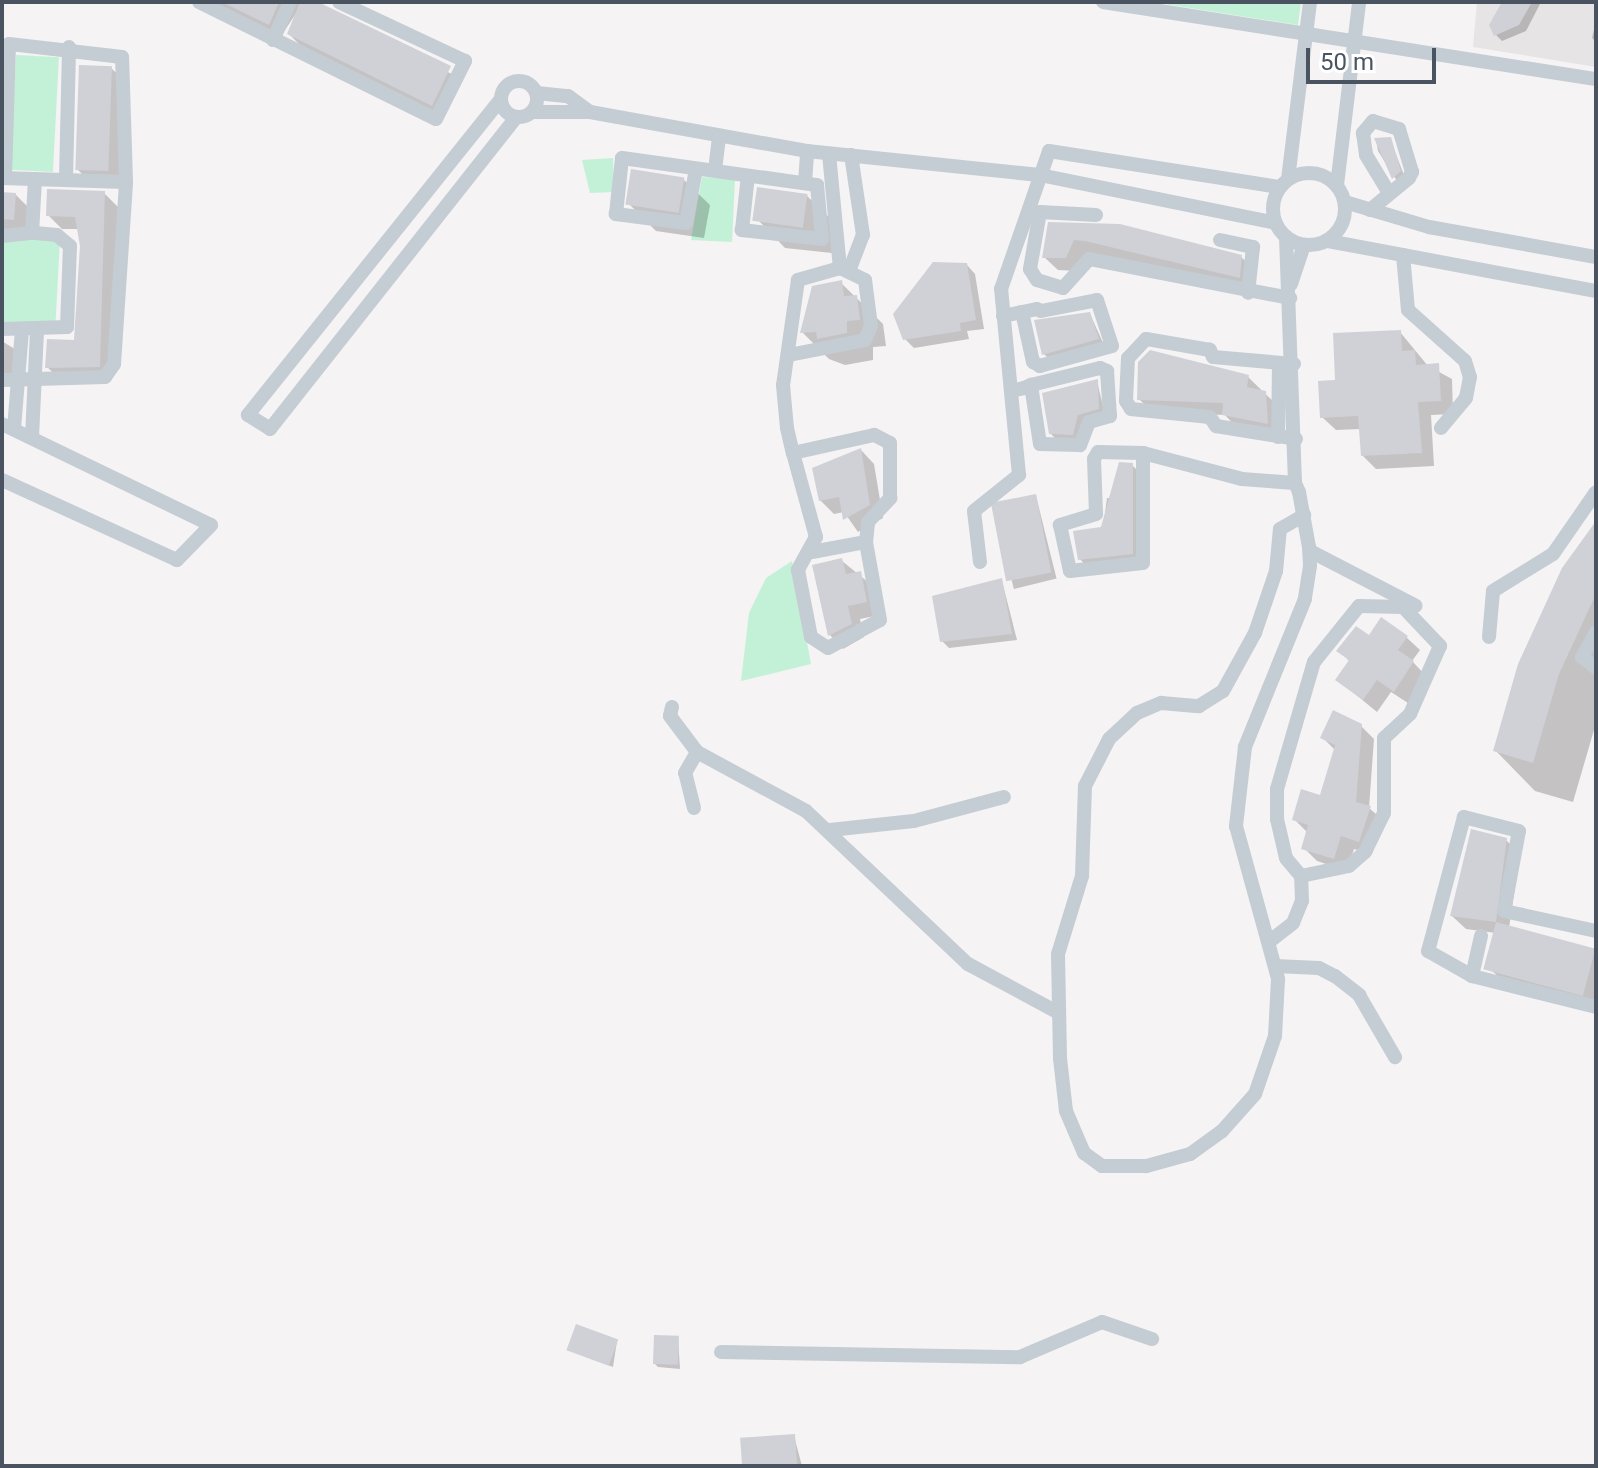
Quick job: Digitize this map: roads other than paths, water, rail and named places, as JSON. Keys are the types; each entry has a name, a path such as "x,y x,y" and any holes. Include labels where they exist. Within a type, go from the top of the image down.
{"street":[{"path":"199,2 436,119 465,61 339,2"},
{"path":"273,40 290,2"},
{"path":"1103,2 1354,47 1596,79"},
{"path":"1275,223 1284,183 1310,2"},
{"path":"1328,241 1342,224 1345,202 1337,185 1359,2"},
{"path":"2,380 110,372 126,182 122,57 69,47 6,44 4,178 126,182"},
{"path":"66,180 69,47"},
{"path":"590,112 568,96 537,93 514,81 248,415 270,429 516,117 533,112 590,112 807,151 1040,175 1275,223 1286,237 1304,245 1328,241 1596,291"},
{"path":"533,112 537,93"},
{"path":"501,99 516,117"},
{"path":"1370,210 1409,178 1411,153 1392,122 1373,121 1363,133 1366,155 1389,193"},
{"path":"715,170 719,137"},
{"path":"805,183 807,151"},
{"path":"980,562 974,511 1019,475 1001,289 1010,250 1049,151 1284,183 1319,174 1337,185"},
{"path":"829,154 844,269"},
{"path":"844,269 863,235 851,155"},
{"path":"696,169 686,223 616,214 622,158 817,185 822,239 742,230 748,176"},
{"path":"32,233 35,179"},
{"path":"1345,202 1370,210 1596,257"},
{"path":"1096,215 1040,212 1030,269 1037,280 1063,288 1089,259 1248,293 1291,291"},
{"path":"2,236 32,233 57,235 70,246 67,327 2,329"},
{"path":"1278,437 1287,364 1291,291 1286,237"},
{"path":"1220,240 1253,247 1248,293"},
{"path":"1291,291 1304,245"},
{"path":"1403,255 1408,310 1465,361 1470,377 1466,398 1441,428"},
{"path":"789,355 865,340 871,326 865,280 844,269 808,272 794,285 789,355 783,385 793,453 816,537 812,552 798,570 811,637 828,648 880,620 866,542 868,522 890,498 888,439 793,453"},
{"path":"1003,316 1022,312 1097,300 1112,346 1040,366 1033,362 1022,312"},
{"path":"2,480 177,560 211,525 8,427 18,380 22,330"},
{"path":"32,437 37,330"},
{"path":"1287,364 1146,339 1128,358 1126,401 1131,409 1210,417 1216,426 1296,439"},
{"path":"1287,364 1296,439 1295,483 1304,515 1310,551 1305,599 1245,747 1236,826 1275,966 1275,1036 1255,1094 1190,1154 1146,1166 1102,1166 1084,1153 1066,1111 1059,1013 1058,954 1082,876 1085,786 1109,739 1137,713 1161,703 1199,706 1223,691 1255,633 1276,571 1280,529 1304,515"},
{"path":"1011,391 1031,385 1100,368 1107,371 1110,416 1089,422 1080,445 1040,444 1031,385"},
{"path":"1143,453 1143,563 1070,571 1060,525 1096,514 1094,459 1098,452 1143,453 1242,479 1295,483"},
{"path":"1489,637 1493,591 1553,554 1596,492"},
{"path":"812,552 866,542"},
{"path":"1310,551 1416,606"},
{"path":"1270,941 1293,923 1301,876 1286,858 1277,789 1314,662 1359,606 1403,607 1440,646 1410,714 1384,738 1384,813 1365,852 1349,866 1301,876"},
{"path":"1596,632 1582,657 1596,668"},
{"path":"672,707 670,716 697,752 830,830 845,854 888,883 968,964 1059,1013"},
{"path":"694,808 685,773 697,752"},
{"path":"830,830 914,821 1004,797"},
{"path":"1596,931 1504,911 1519,831 1464,817 1428,951 1472,976 1596,1007"},
{"path":"1472,976 1481,936"},
{"path":"1275,966 1319,968 1335,976 1359,995 1395,1057"},
{"path":"721,1352 1020,1357 1102,1322 1152,1339"}]}
